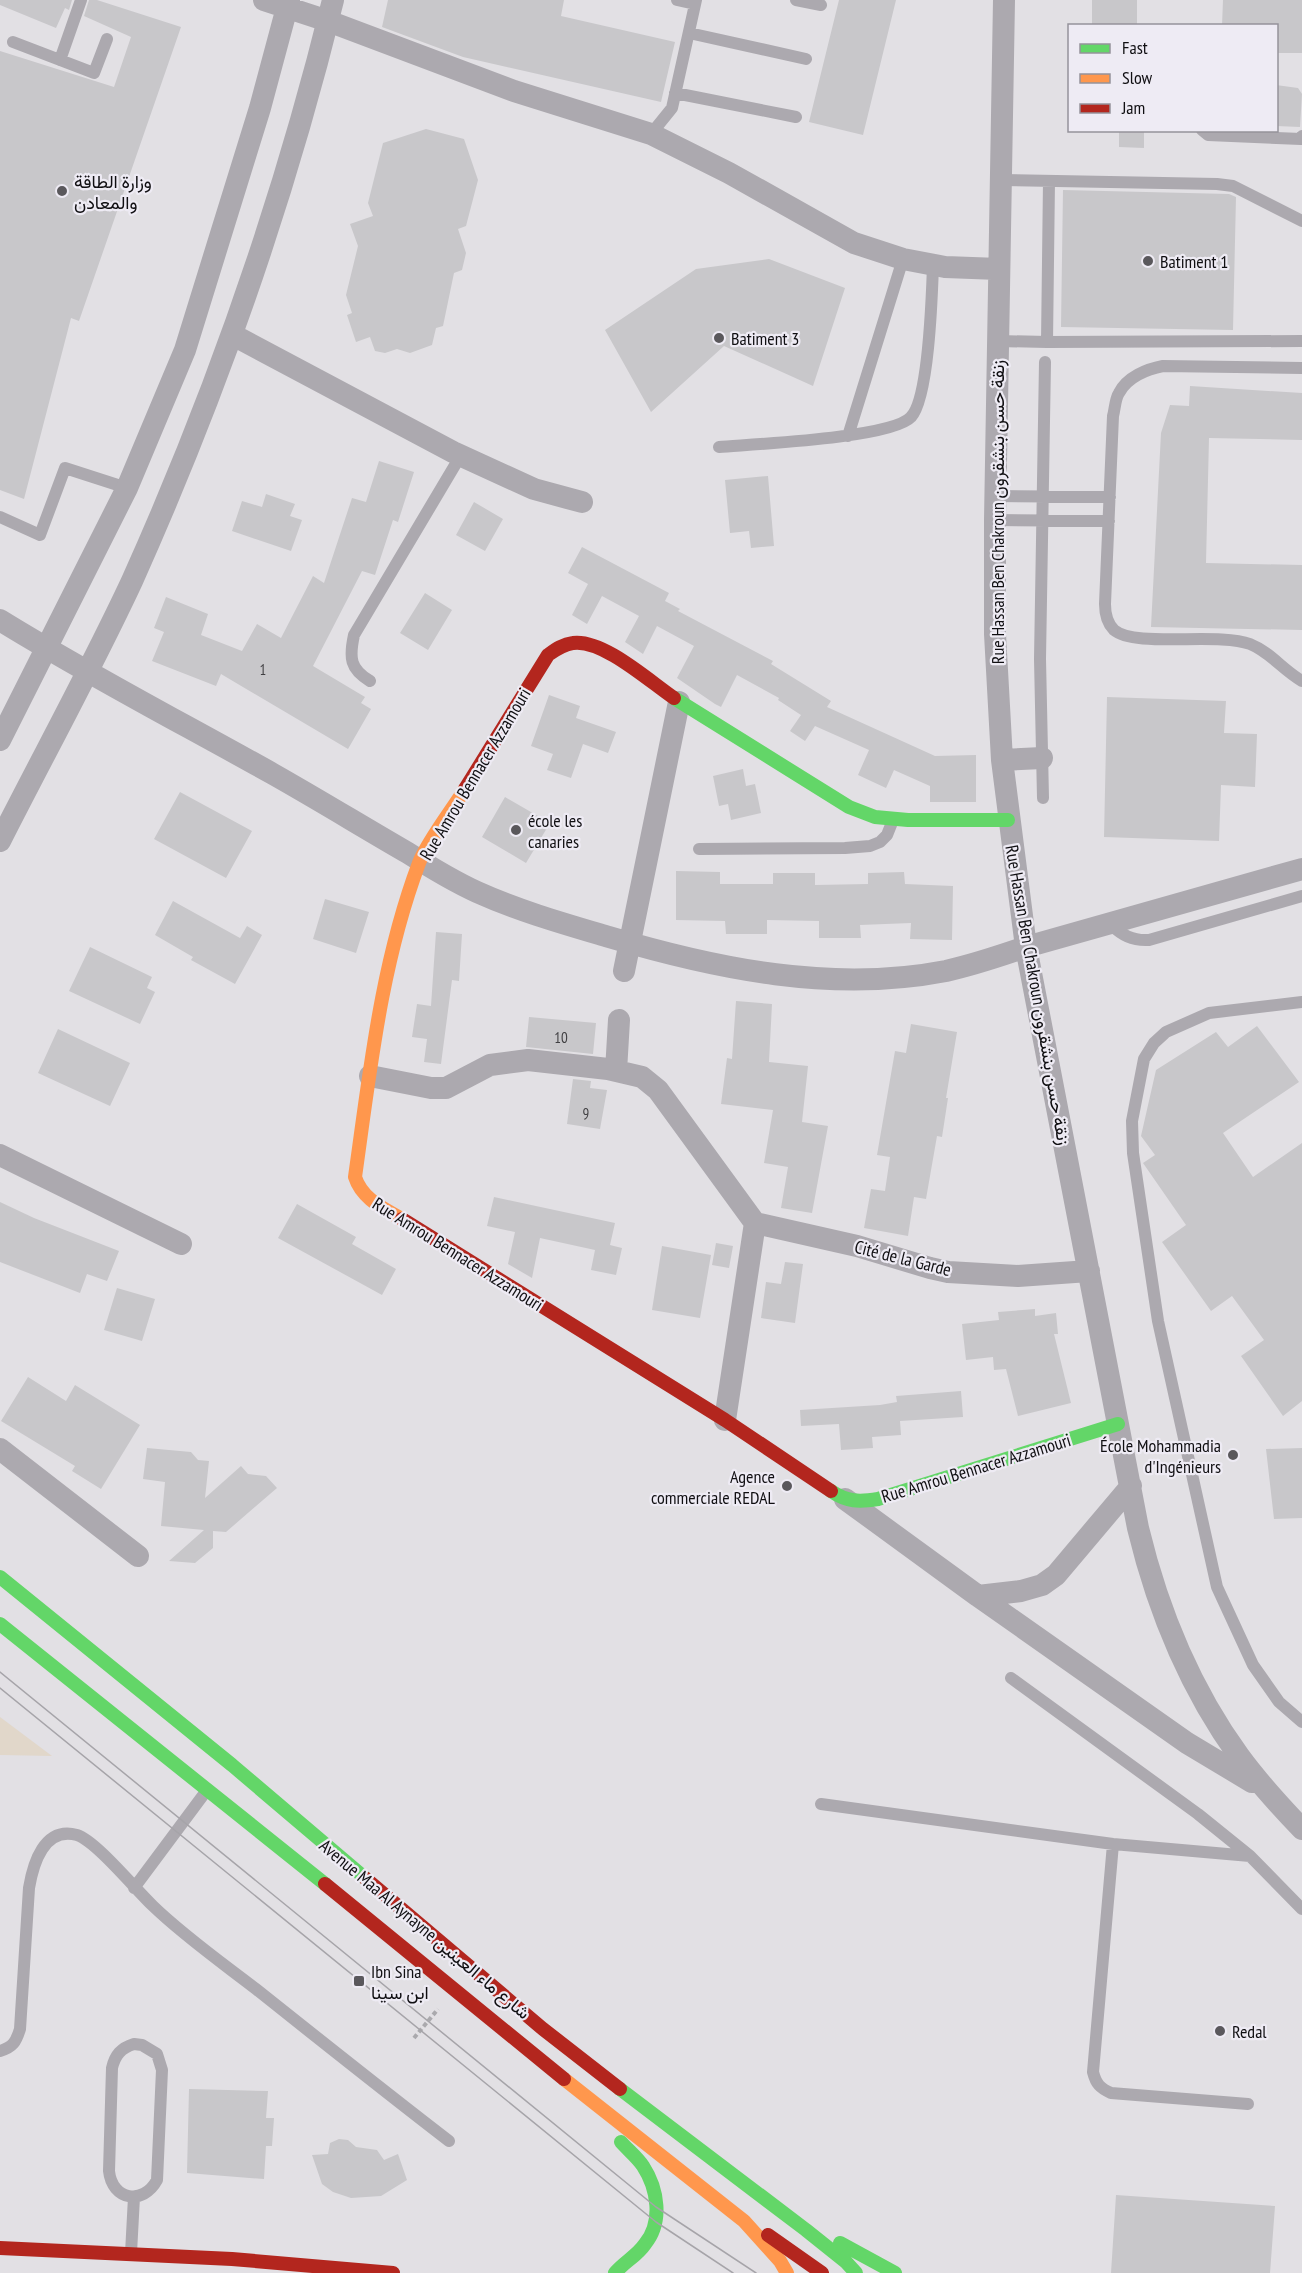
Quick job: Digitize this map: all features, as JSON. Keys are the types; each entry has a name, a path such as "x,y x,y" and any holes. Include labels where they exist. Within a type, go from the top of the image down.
{"street":[{"path":"264,0 330,11 514,91 651,134 710,162 854,243 903,259 933,265 999,269"},
{"name":"Rue Hassan Ben Chakroun زنقة حسن بنشقرون","path":"1004,0 995,496 995,634 1002,760 1026,947 1118,1424 1148,1569 1160,1609 1176,1648 1216,1723 1266,1790 1302,1829"},
{"path":"0,740 127,489 189,339 254,130 288,4"},
{"path":"0,841 131,582 173,486 233,334 290,154 330,11"},
{"path":"233,334 461,455 534,489 582,502"},
{"path":"0,620 87,672 275,775 475,891 515,907 630,943 727,966 815,978 858,980 944,971 986,961 1026,947 1302,869"},
{"name":"Rue Amrou Bennacer Azzamouri","path":"1008,820 894,819 875,817 849,807 679,702 626,665 580,642 562,644 548,655 420,861 396,938 377,1017 355,1177 359,1189 369,1199 725,1420 843,1499 878,1498 1118,1424"},
{"path":"624,971 679,702"},
{"path":"1002,760 1042,758"},
{"path":"616,1071 619,1020"},
{"path":"370,1076 431,1088 446,1088 490,1065 528,1060 616,1071 642,1077 658,1090 755,1223 725,1420"},
{"path":"0,1155 181,1244"},
{"name":"Cité de la Garde","path":"755,1223 857,1246 948,1272 1018,1276 1089,1271"},
{"path":"0,1449 138,1556"},
{"path":"978,1596 1007,1594 1042,1585 1068,1562 1131,1486"},
{"path":"843,1499 1187,1743 1266,1790"},
{"name":"Avenue Maa Al Aynayne شارع ماء العينين","path":"0,1577 232,1765 543,2030 806,2230 846,2262 856,2273"},
{"name":"Avenue Maa Al Aynayne شارع ماء العينين","path":"0,1624 744,2221 780,2261 787,2273"},
{"path":"598,2106 615,2134 649,2176 657,2207 656,2222 651,2237 615,2273"},
{"path":"744,2221 787,2246 822,2273"},
{"path":"806,2230 828,2236 895,2273"},
{"path":"0,2248 131,2253 234,2266 393,2273"}],"lane":[{"path":"60,60 81,0"},
{"path":"651,134 672,108 695,2 677,0"},
{"path":"796,0 821,5"},
{"path":"688,33 806,59"},
{"path":"13,42 94,73 107,39"},
{"path":"675,93 796,117"},
{"path":"1204,132 1208,135 1301,139 1302,136"},
{"path":"1000,180 1217,183 1233,186 1302,221"},
{"path":"1047,342 1049,181"},
{"path":"848,436 903,259"},
{"path":"719,447 848,436 902,424 912,416 924,378 933,265"},
{"path":"998,341 1302,341"},
{"path":"1044,798 1040,659 1045,362"},
{"path":"1302,368 1163,366 1147,369 1129,381 1119,393 1113,416 1105,614 1114,629 1122,634 1139,637 1235,640 1250,644 1266,652 1290,674 1302,681"},
{"path":"370,681 358,674 350,653 354,635 461,455"},
{"path":"0,517 40,535 65,468 127,489"},
{"path":"995,496 1110,497"},
{"path":"995,520 1109,521"},
{"path":"699,849 870,846 880,842 887,835 894,819"},
{"path":"1110,924 1124,936 1149,940 1302,896"},
{"path":"1302,1002 1209,1012 1166,1032 1154,1043 1144,1059 1132,1121 1134,1153 1158,1321 1217,1587 1253,1665 1280,1702 1302,1722"},
{"path":"1011,1677 1198,1814 1250,1856 1302,1909"},
{"path":"134,1888 208,1789"},
{"path":"820,1804 1113,1844 1250,1856"},
{"path":"0,2051 9,2049 16,2042 20,2029 32,1868 39,1852 49,1840 62,1834 77,1835 94,1846 163,1915 449,2141"},
{"path":"1113,1844 1093,2072 1096,2082 1102,2089 1111,2093 1248,2104"},
{"path":"134,2044 142,2045 157,2054 162,2070 157,2180 148,2192 134,2197 126,2196 113,2186 109,2171 112,2068 118,2052 134,2044"},
{"path":"131,2253 134,2197"}],"path":[{"path":"414,2038 454,1990"}],"shaded area":[{"path":"0,1717 52,1756 0,1755"}],"building":[{"path":"0,0 72,0 69,10 65,8 56,28 0,5"},
{"name":"وزارة الطاقة والمعادن","path":"89,0 97,0 181,27 79,321 71,318 24,499 0,490 0,51 114,87 131,37 84,16"},
{"path":"388,0 564,0 561,16 675,42 661,102 463,57 382,27"},
{"path":"839,0 896,0 863,135 809,122"},
{"path":"1092,0 1137,0 1137,24 1092,24"},
{"path":"1223,0 1302,0 1302,53 1278,53 1278,24 1222,24"},
{"path":"1278,85 1298,88 1302,94 1300,127 1278,126"},
{"path":"426,129 464,139 478,180 466,226 458,229 466,253 462,270 454,273 443,326 436,328 432,345 410,353 397,349 385,353 375,351 370,337 356,342 347,315 352,313 346,295 358,246 350,224 373,216 368,203 383,143"},
{"path":"1119,132 1144,132 1144,148 1119,147"},
{"name":"Batiment 1","path":"1063,190 1229,194 1236,197 1233,330 1061,327"},
{"name":"Batiment 3","path":"769,259 845,288 813,386 724,346 651,412 605,330 696,269"},
{"path":"1190,386 1302,393 1302,440 1209,438 1206,563 1302,565 1302,630 1151,627 1161,433 1170,405 1189,406"},
{"path":"379,461 414,472 398,522 393,520 375,575 362,571 313,666 365,697 361,703 371,709 348,749 221,674 216,686 152,661 164,632 154,628 166,597 208,614 201,635 242,651 257,624 281,638 313,576 324,583 352,498 366,502"},
{"path":"768,476 774,546 751,548 749,531 730,533 725,480"},
{"path":"266,494 295,504 290,516 302,520 291,551 232,531 242,501 262,507"},
{"path":"474,502 503,519 485,551 456,535"},
{"path":"582,547 669,593 665,601 680,609 678,611 773,661 771,664 831,701 827,707 935,756 976,755 976,802 930,802 930,786 894,770 886,788 858,775 869,750 815,726 805,741 790,731 801,715 778,700 779,698 737,675 721,707 715,704 677,678 694,646 657,626 643,654 625,642 639,616 602,596 587,624 572,615 588,584 568,573"},
{"path":"425,593 452,610 428,650 400,633"},
{"path":"549,695 580,706 576,718 616,732 608,753 583,744 571,778 547,770 553,754 531,746"},
{"path":"1107,697 1226,701 1224,733 1257,734 1255,787 1221,785 1219,841 1104,837"},
{"path":"743,769 746,786 755,784 761,813 731,820 728,804 719,806 713,776"},
{"path":"180,792 252,831 226,878 154,839"},
{"name":"école les canaries","path":"505,797 550,823 526,863 482,837"},
{"path":"676,871 720,872 720,884 773,884 773,873 815,873 815,885 868,884 868,873 904,872 905,884 953,886 952,940 910,939 911,923 860,925 861,938 819,938 819,921 767,920 767,934 726,934 725,921 676,920"},
{"path":"325,899 369,912 356,953 313,939"},
{"path":"173,901 240,938 247,926 262,935 235,984 191,960 193,957 155,935"},
{"path":"436,932 462,934 459,981 452,980 441,1064 424,1062 427,1039 412,1037 417,1004 431,1006"},
{"path":"90,947 152,977 147,988 155,992 140,1024 69,991"},
{"path":"736,1001 772,1004 769,1062 808,1066 802,1122 828,1126 812,1213 781,1208 788,1167 764,1163 773,1110 721,1104 727,1058 732,1059"},
{"path":"529,1017 596,1023 593,1054 526,1047"},
{"path":"911,1024 957,1032 942,1137 937,1136 926,1199 914,1197 908,1236 864,1228 871,1189 885,1191 890,1157 877,1155 895,1051 906,1053"},
{"path":"1257,1026 1299,1082 1223,1133 1253,1177 1302,1143 1302,1401 1283,1416 1241,1356 1264,1340 1232,1296 1211,1311 1162,1242 1186,1225 1143,1163 1155,1155 1141,1136 1156,1070 1216,1032 1228,1047"},
{"path":"58,1029 130,1063 110,1106 38,1073"},
{"path":"573,1079 591,1081 590,1088 607,1090 600,1129 567,1124"},
{"path":"494,1197 615,1223 610,1245 622,1248 616,1275 591,1270 595,1250 540,1238 532,1278 508,1264 515,1232 487,1226"},
{"path":"0,1202 34,1218 119,1251 107,1281 87,1274 80,1293 0,1262"},
{"path":"297,1204 356,1237 352,1244 396,1269 382,1295 278,1238"},
{"path":"716,1243 733,1246 729,1268 712,1265"},
{"path":"662,1246 711,1255 700,1318 652,1310"},
{"path":"785,1262 803,1264 795,1323 761,1318 766,1282 781,1284"},
{"path":"117,1288 155,1299 142,1341 104,1330"},
{"path":"1035,1309 1035,1316 1056,1313 1058,1334 1054,1334 1071,1403 1018,1416 1006,1369 994,1370 993,1357 966,1360 962,1324 999,1320 998,1312"},
{"path":"28,1377 66,1401 75,1385 140,1425 101,1489 72,1471 75,1466 1,1421"},
{"path":"961,1391 963,1417 900,1421 901,1435 872,1437 873,1448 841,1450 839,1424 801,1426 800,1410 880,1405 897,1402 896,1396"},
{"path":"147,1448 191,1452 198,1460 209,1461 205,1498 241,1466 248,1474 266,1476 277,1488 226,1532 213,1531 213,1548 195,1563 169,1561 204,1530 161,1526 165,1482 143,1479"},
{"path":"1302,1448 1302,1518 1274,1519 1266,1449"},
{"path":"189,2089 268,2091 266,2118 274,2118 272,2146 266,2146 264,2179 187,2173"},
{"path":"339,2139 348,2140 356,2147 377,2150 384,2160 398,2154 407,2180 381,2196 351,2198 333,2192 322,2184 312,2155 328,2154 330,2143"},
{"path":"1116,2195 1275,2206 1270,2273 1111,2273"}],"tram line":[{"path":"0,1672 656,2207 756,2273"},
{"path":"0,1688 656,2222 733,2273"}],"traffic: fast":[{"path":"674,698 849,807 875,817 908,820 1008,820"},
{"path":"831,1491 853,1500 878,1499 1118,1424"},
{"path":"0,1577 232,1765 365,1878"},
{"path":"0,1624 325,1884"},
{"path":"620,2089 806,2230 846,2262 856,2273"},
{"path":"615,2273 645,2244 651,2235 656,2216 655,2195 648,2175 641,2163 621,2142"},
{"path":"840,2243 895,2273"}],"traffic: slow":[{"path":"402,1219 368,1197 358,1185 355,1177 366,1097 378,1018 406,901 423,855 465,789"},
{"path":"564,2079 744,2221 780,2261 787,2273"}],"traffic: jam":[{"path":"465,789 548,655 563,646 573,643 585,644 612,654 674,698"},
{"path":"402,1219 725,1420 831,1491"},
{"path":"365,1878 543,2029 620,2089"},
{"path":"325,1884 564,2079"},
{"path":"768,2235 822,2273"},
{"path":"0,2248 232,2259 393,2273"}],"place":[{"name":"وزارة الطاقة والمعادن","path":"62,191"},
{"name":"Batiment 1","path":"1148,261"},
{"name":"Batiment 3","path":"719,338"},
{"name":"école les canaries","path":"516,830"},
{"name":"École Mohammadia d'Ingénieurs","path":"1233,1455"},
{"name":"Agence commerciale REDAL","path":"787,1486"},
{"name":"Ibn Sina ابن سينا","path":"359,1981"},
{"name":"Redal","path":"1220,2031"}]}
